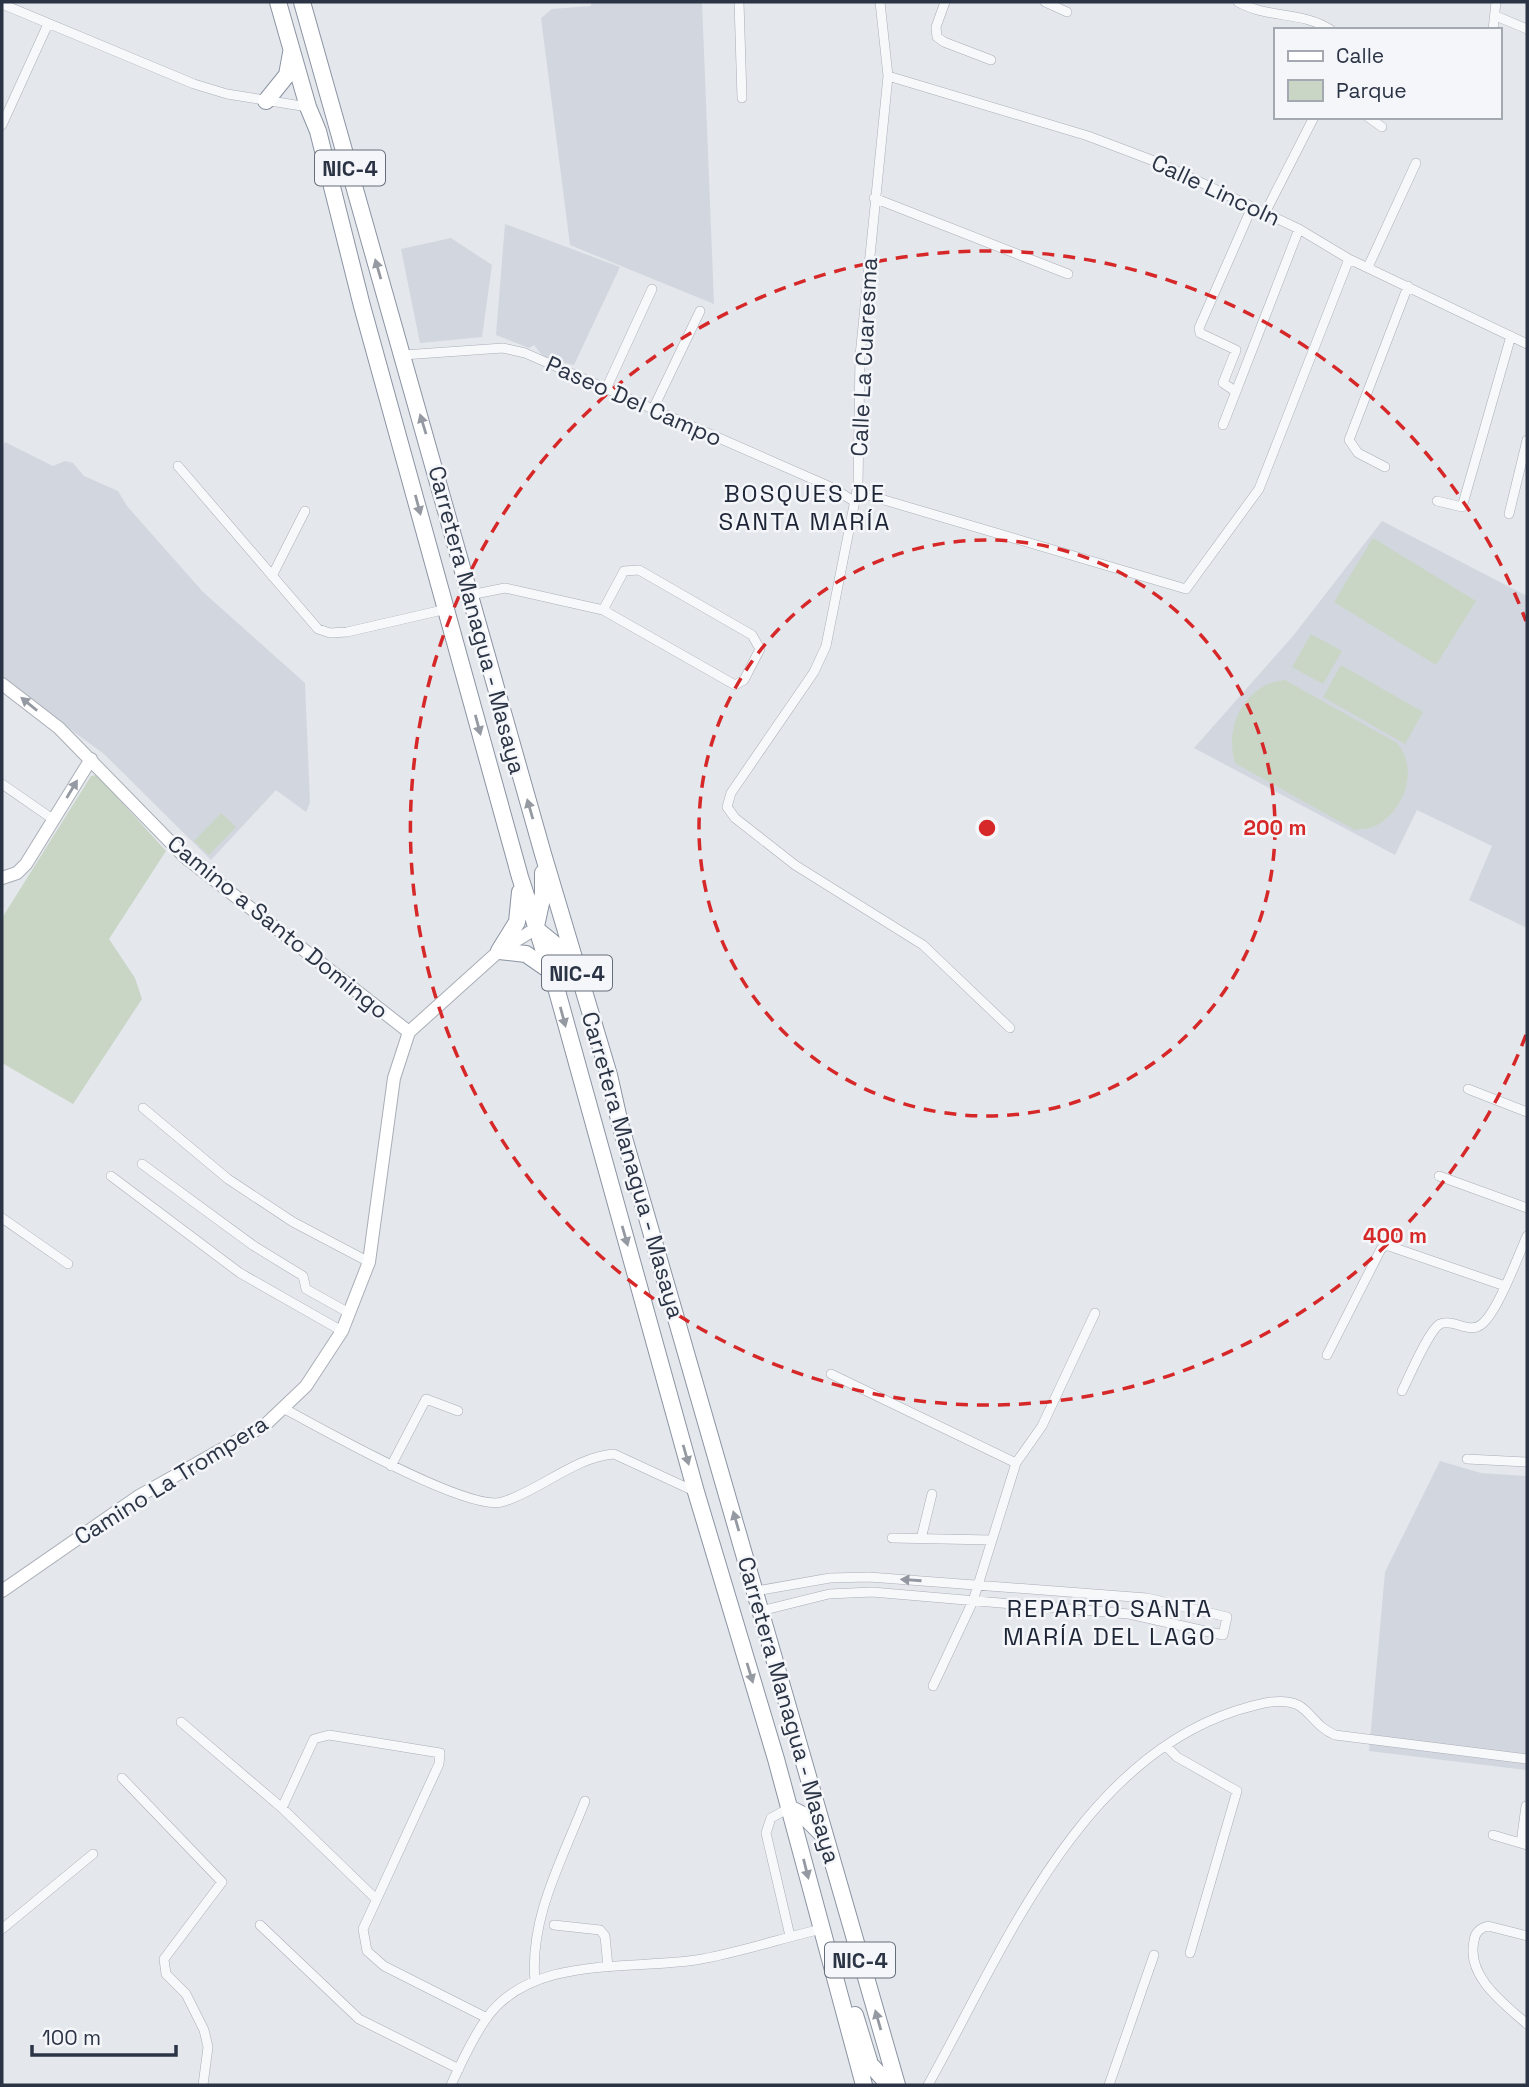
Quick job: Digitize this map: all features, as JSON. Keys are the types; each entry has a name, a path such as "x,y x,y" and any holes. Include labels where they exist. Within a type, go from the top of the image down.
{"highway":[{"name":"Carretera Managua - Masaya","path":"278,2 308,107 318,131 362,306 520,877 789,1808 864,2085"},
{"name":"Carretera Managua - Masaya","path":"302,2 543,854 609,1075 620,1124 811,1784 823,1835 897,2085"},
{"path":"307,21 316,77 316,92 308,107 322,114 334,131 343,160 350,169"},
{"path":"267,101 287,75 291,64 290,43"},
{"path":"362,306 378,317 384,313 388,301"},
{"path":"374,345 382,330 396,334"},
{"path":"543,854 543,894 535,929 558,947 570,967 600,1067 609,1075"},
{"path":"520,877 517,922 499,951 526,954 549,970"},
{"path":"811,1784 802,1799 789,1808 803,1815 823,1835"},
{"path":"822,1932 840,1965 870,2064 888,2085"}],"street":[{"path":"739,2 742,98"},
{"name":"Calle La Cuaresma","path":"880,2 888,76 860,356 857,492 826,646 814,672 731,793 727,807 735,818 795,865 923,945 1010,1028"},
{"path":"945,2 936,27 937,37 990,60"},
{"path":"1045,2 1067,12"},
{"path":"1238,2 1263,12 1310,19 1327,28"},
{"path":"1493,28 1496,2"},
{"path":"2,4 194,84 267,101 308,107"},
{"path":"1496,16 1527,29"},
{"path":"2,125 48,24"},
{"name":"Calle Lincoln","path":"888,76 1088,136 1162,164 1299,229 1349,259 1527,344"},
{"path":"1265,213 1313,119"},
{"path":"1371,119 1382,127"},
{"path":"1368,267 1416,163"},
{"path":"874,198 1068,274"},
{"path":"1235,391 1223,383 1236,351 1200,333 1199,328 1252,207"},
{"path":"1223,425 1299,229"},
{"path":"857,492 1186,589 1259,489 1349,259"},
{"path":"1385,467 1358,453 1349,440 1408,286"},
{"path":"606,389 652,289"},
{"path":"653,409 700,311"},
{"path":"1437,501 1462,507 1511,336"},
{"name":"Paseo Del Campo","path":"403,355 503,348 526,353 833,488 855,502"},
{"path":"1509,514 1527,440"},
{"path":"178,466 318,629 330,633 447,609"},
{"path":"272,576 305,510"},
{"path":"470,595 505,588 603,610 735,685 744,680 760,649 752,635 639,570 624,570 603,610"},
{"name":"Camino a Santo Domingo","path":"2,684 59,728 185,858 410,1032"},
{"path":"2,878 17,873 26,864 90,759"},
{"path":"2,784 54,820"},
{"path":"410,1032 499,951 535,929"},
{"name":"Camino La Trompera","path":"2,1591 139,1496 265,1425 306,1386 342,1331 369,1262 394,1078 410,1032"},
{"path":"1468,1089 1527,1112"},
{"path":"143,1108 228,1179 293,1222 369,1262"},
{"path":"142,1164 254,1246 303,1276 306,1289 349,1313"},
{"path":"110,1175 240,1273 342,1331"},
{"path":"1439,1176 1527,1208"},
{"path":"2,1218 68,1264"},
{"path":"1402,1391 1435,1328 1447,1322 1475,1328 1482,1324 1505,1286 1527,1236"},
{"path":"1327,1354 1381,1249 1386,1245 1505,1286"},
{"path":"933,1686 973,1601 1016,1463 1042,1426 1095,1312"},
{"path":"831,1374 1016,1463"},
{"path":"391,1466 426,1399 458,1411"},
{"path":"284,1408 391,1466 477,1501 499,1503 527,1493 599,1455 614,1454 696,1492"},
{"path":"1466,1459 1527,1462"},
{"path":"921,1539 932,1494"},
{"path":"892,1538 992,1540"},
{"path":"756,1591 830,1578 869,1577 1147,1598 1227,1617 1223,1635 1129,1614 872,1592 829,1594 761,1611"},
{"path":"928,2085 1049,1868 1087,1814 1133,1771 1203,1723 1259,1703 1298,1705 1321,1729 1335,1735 1527,1759"},
{"path":"181,1722 282,1808 375,1898"},
{"path":"282,1808 314,1739 329,1735 440,1753 439,1764 363,1929 367,1951 384,1966 487,2018"},
{"path":"1167,1747 1177,1757 1237,1791 1189,1953"},
{"path":"122,1778 222,1882 164,1959 166,1974 186,1994 204,2030 208,2047 203,2085"},
{"path":"535,1981 532,1953 537,1926 585,1801"},
{"path":"1493,1835 1524,1844 1526,1806"},
{"path":"789,1808 771,1818 766,1833 790,1936"},
{"path":"2,1929 93,1854"},
{"path":"554,1924 600,1930 605,1936 608,1968"},
{"path":"260,1925 359,2019 459,2068"},
{"path":"1527,1936 1488,1926 1481,1928 1475,1935 1472,1958 1478,1973 1527,2024"},
{"path":"451,2085 487,2018 504,2000 535,1981 576,1971 704,1958 790,1936 822,1932"},
{"path":"1109,2085 1154,1955"}],"shaded area":[{"path":"591,2 702,2 714,304 570,245 541,18 552,9 591,6"},
{"path":"505,224 620,267 574,365 545,359 534,345 529,348 496,335"},
{"path":"451,238 492,265 482,337 420,343 401,249"},
{"path":"5,442 53,466 65,461 73,463 84,476 118,491 127,506 203,592 305,683 310,803 306,812 276,790 211,860 104,754 2,679 2,449"},
{"path":"1382,521 1527,596 1527,928 1469,900 1492,846 1417,810 1395,855 1194,748 1293,636"},
{"path":"1440,1461 1481,1473 1527,1476 1527,1770 1369,1751 1385,1572"}],"green space":[{"path":"1373,538 1476,601 1436,665 1334,602"},
{"path":"1311,634 1342,651 1323,684 1292,667"},
{"path":"1341,665 1423,712 1405,744 1323,697"},
{"path":"1285,680 1397,743 1404,753 1408,776 1406,788 1395,809 1377,825 1355,830 1235,763 1233,735 1241,709 1259,689"},
{"path":"97,775 166,851 109,939 135,978 142,999 73,1104 2,1063 2,918 91,776"},
{"path":"221,813 236,827 209,855 194,841"}],"district":[{"name":"BOSQUES DE SANTA MARÍA","path":"805,507"},
{"name":"REPARTO SANTA MARÍA DEL LAGO","path":"1110,1622"}]}
